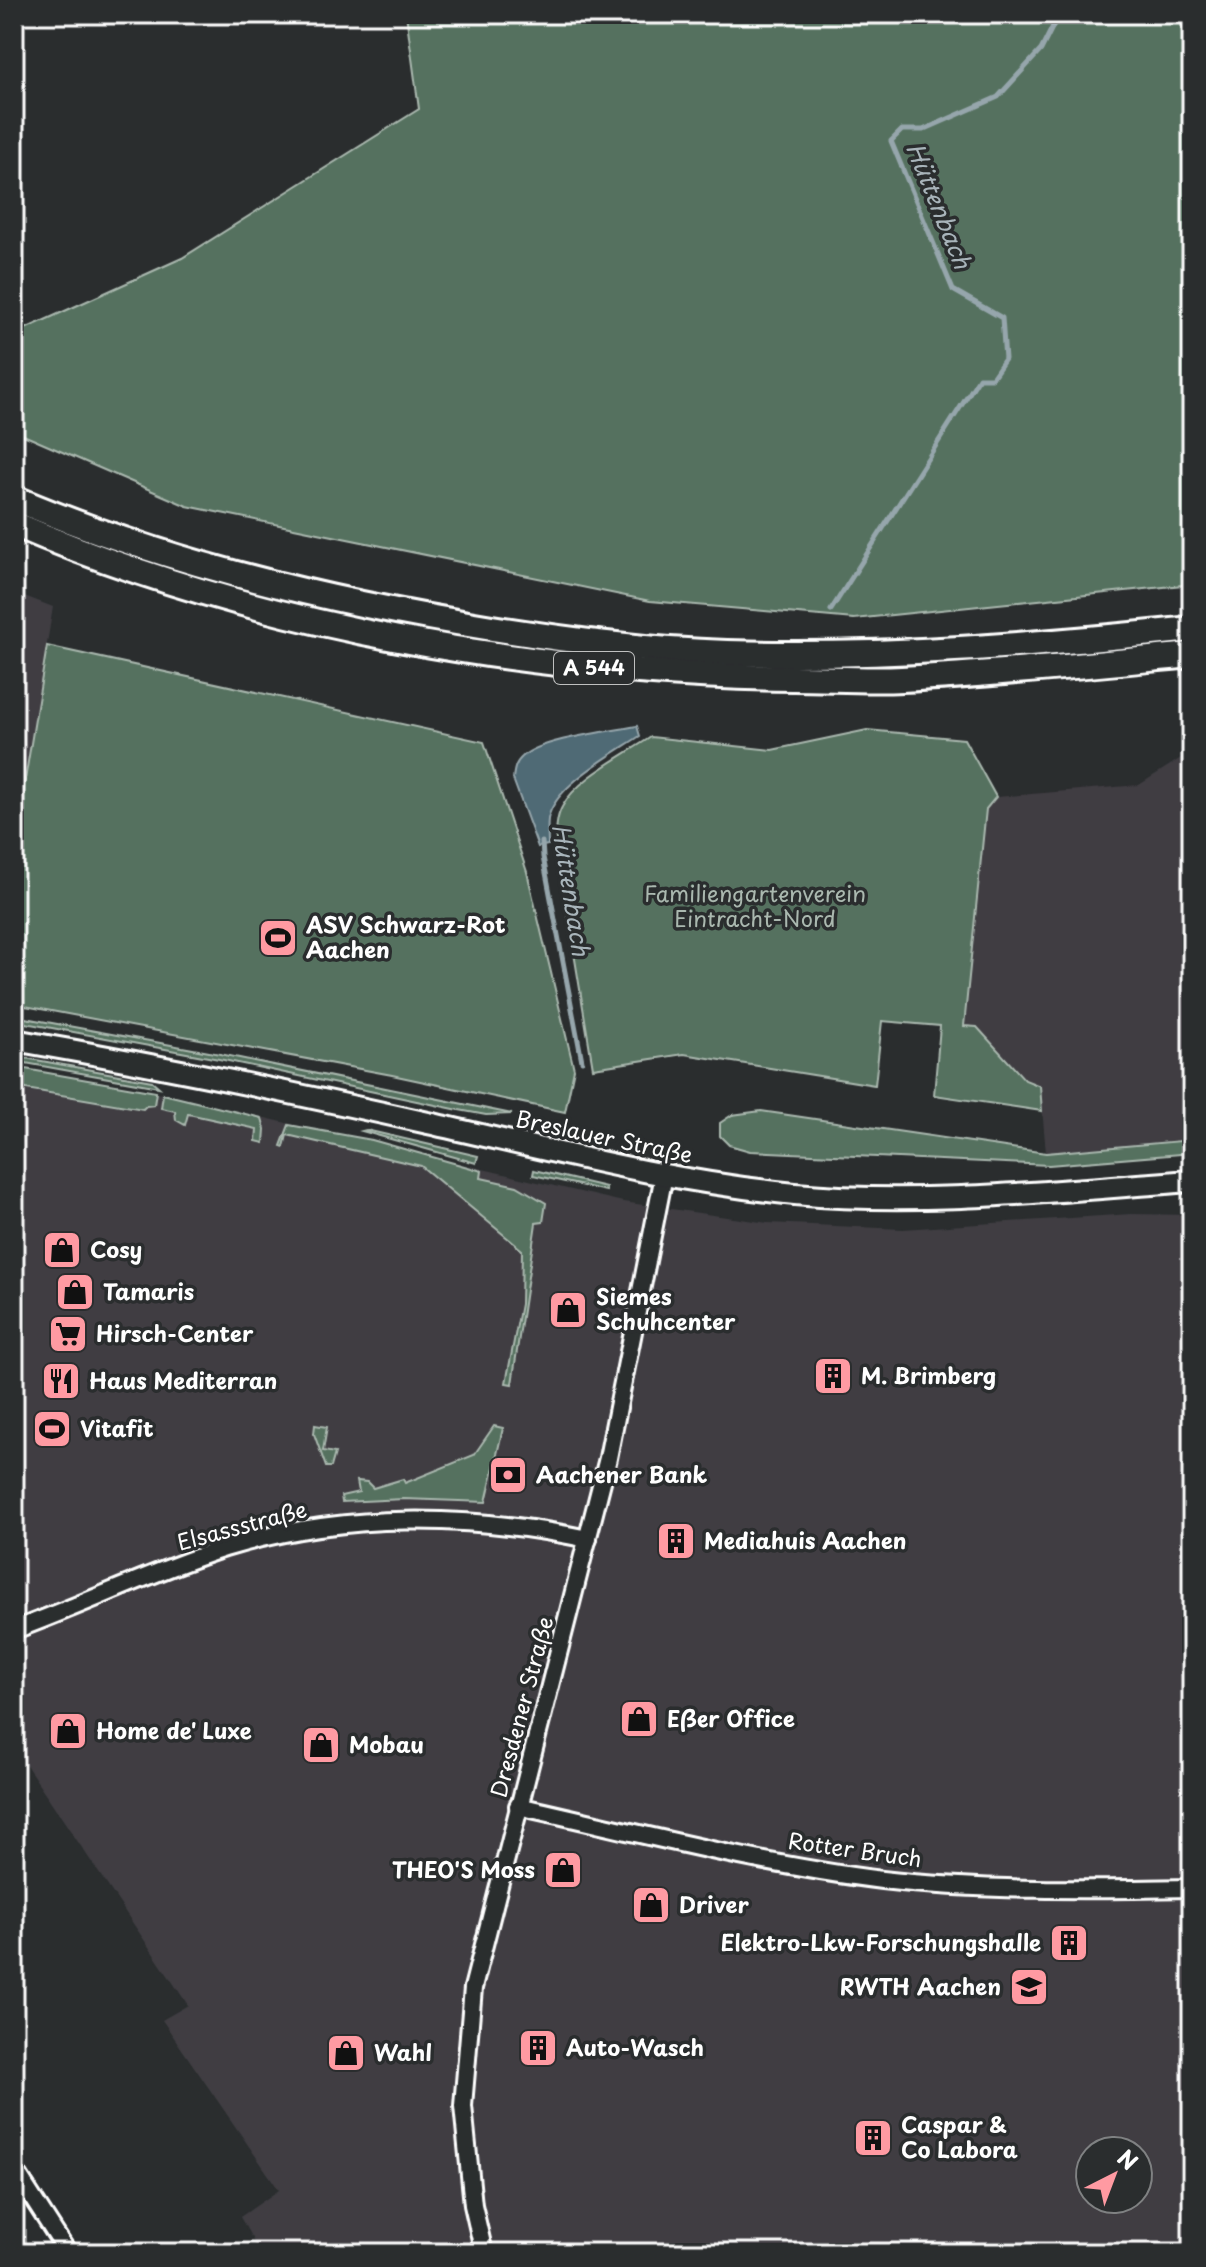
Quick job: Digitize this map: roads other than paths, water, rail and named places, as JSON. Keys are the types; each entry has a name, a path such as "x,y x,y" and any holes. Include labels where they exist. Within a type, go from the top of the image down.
{"highway":[{"name":"A 544","path":"14,498 168,554 289,589 418,616 572,641 725,653 901,653 1091,640 1192,629"},
{"name":"A 544","path":"14,524 162,578 283,614 413,641 566,666 723,677 900,679 1192,655"}],"main road":[{"name":"Breslauer Straße","path":"14,1040 186,1070 664,1175 795,1194 879,1198 1003,1197 1192,1181"}],"street":[{"name":"Dresdener Straße","path":"484,2253 473,2205 463,2106 473,1988 588,1539 629,1358 664,1175"},
{"name":"Elsassstraße","path":"14,1630 84,1600 227,1548 333,1525 419,1520 516,1527 588,1539"},
{"name":"Rotter Bruch","path":"518,1806 717,1851 882,1880 1049,1888 1192,1888"},
{"path":"14,2169 68,2253"}],"water":[{"path":"637,726 640,736 586,772 561,795 548,819 548,845 538,847 513,779 520,759 544,745"}],"waterway":[{"name":"Hüttenbach","path":"831,610 979,378 992,378 1005,359 1002,318 953,290 891,141 902,130 923,130 998,97 1041,50 1059,14"},
{"name":"Hüttenbach","path":"542,842 582,1061"}],"place":[{"name":"ASV Schwarz-Rot Aachen","path":"278,938"},
{"name":"Cosy","path":"62,1250"},
{"name":"Tamaris","path":"75,1292"},
{"name":"Siemes Schuhcenter","path":"568,1310"},
{"name":"Hirsch-Center","path":"68,1334"},
{"name":"M. Brimberg","path":"833,1376"},
{"name":"Haus Mediterran","path":"61,1381"},
{"name":"Vitafit","path":"52,1429"},
{"name":"Aachener Bank","path":"508,1475"},
{"name":"Mediahuis Aachen","path":"676,1541"},
{"name":"Eßer Office","path":"639,1719"},
{"name":"Home de' Luxe","path":"68,1731"},
{"name":"Mobau","path":"321,1745"},
{"name":"THEO'S Moss","path":"563,1870"},
{"name":"Driver","path":"651,1905"},
{"name":"Elektro-Lkw-Forschungshalle","path":"1069,1943"},
{"name":"RWTH Aachen","path":"1029,1987"},
{"name":"Auto-Wasch","path":"538,2048"},
{"name":"Wahl","path":"346,2053"},
{"name":"Caspar & Co Labora","path":"873,2138"}],"park label":[{"name":"Familiengartenverein Eintracht-Nord","path":"755,906"}]}
